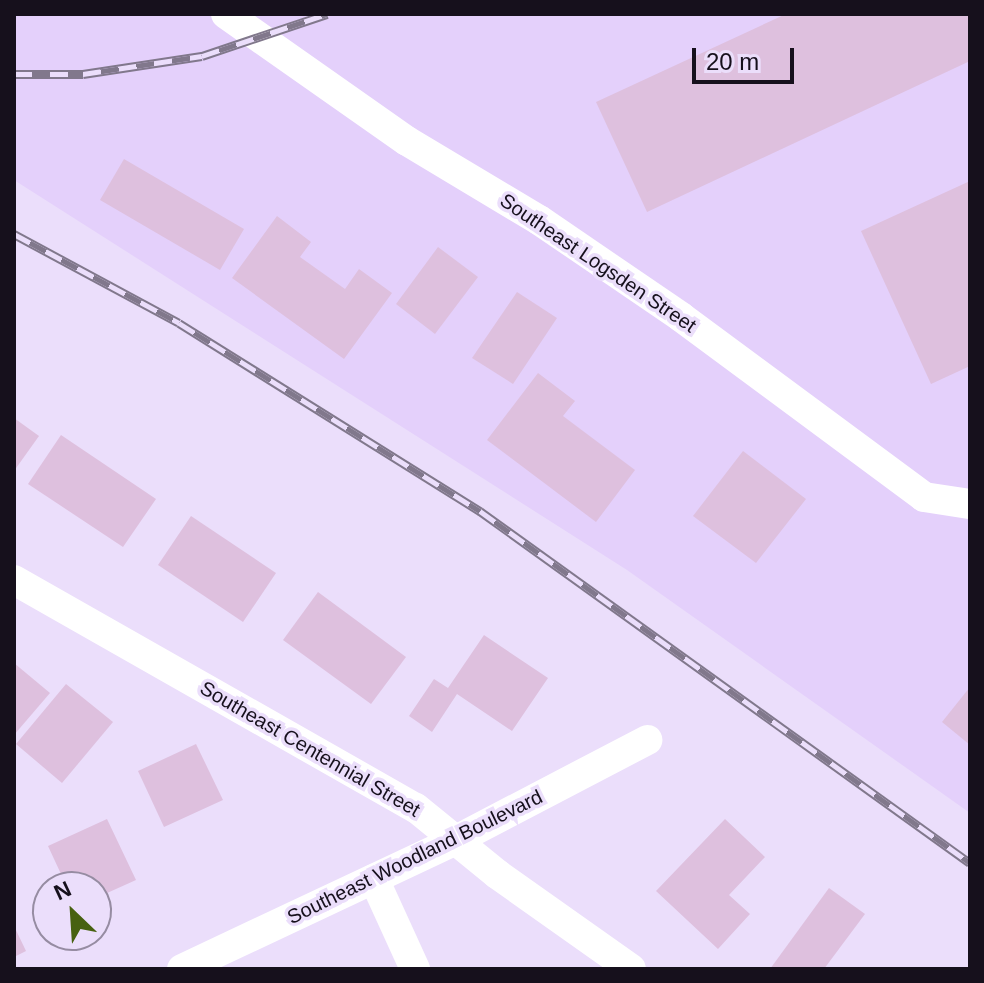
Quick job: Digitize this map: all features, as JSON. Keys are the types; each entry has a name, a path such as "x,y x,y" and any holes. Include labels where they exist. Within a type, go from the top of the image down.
{"street":[{"name":"Southeast Logsden Street","path":"226,14 407,141 539,220 668,308 924,497 970,504"},
{"name":"Southeast Centennial Street","path":"14,580 416,808 631,969"},
{"name":"Southeast Woodland Boulevard","path":"182,969 456,840 647,740"},
{"path":"374,879 415,969"}],"shaded area":[{"path":"14,14 970,14 970,813 627,570 14,180"}],"building":[{"path":"786,14 970,14 970,61 647,212 596,102"},
{"path":"124,159 244,229 220,270 100,200"},
{"path":"970,181 970,366 931,384 861,231"},
{"path":"277,216 311,242 300,257 345,289 359,269 392,293 344,359 232,278"},
{"path":"438,247 478,277 435,334 396,304"},
{"path":"517,292 557,318 513,384 472,358"},
{"path":"538,373 575,401 563,416 635,470 596,522 487,440"},
{"path":"14,418 39,436 14,471"},
{"path":"61,435 156,499 123,547 28,484"},
{"path":"743,451 806,499 756,563 693,516"},
{"path":"191,516 276,573 243,622 158,565"},
{"path":"318,592 406,657 371,704 283,640"},
{"path":"484,635 548,678 512,731 457,694 432,732 409,716 434,679 448,688"},
{"path":"14,663 50,693 14,735"},
{"path":"66,684 113,722 62,783 16,744"},
{"path":"970,687 970,745 942,722"},
{"path":"196,744 223,800 164,827 138,771"},
{"path":"107,819 136,880 112,891 112,871 60,871 48,846"},
{"path":"725,819 765,857 729,895 750,914 718,949 656,891"},
{"path":"829,888 865,914 824,969 770,969"},
{"path":"14,926 26,951 14,957"}],"railway":[{"path":"14,74 83,74 202,56 327,14"},
{"path":"14,234 179,323 480,511 970,863"}]}
